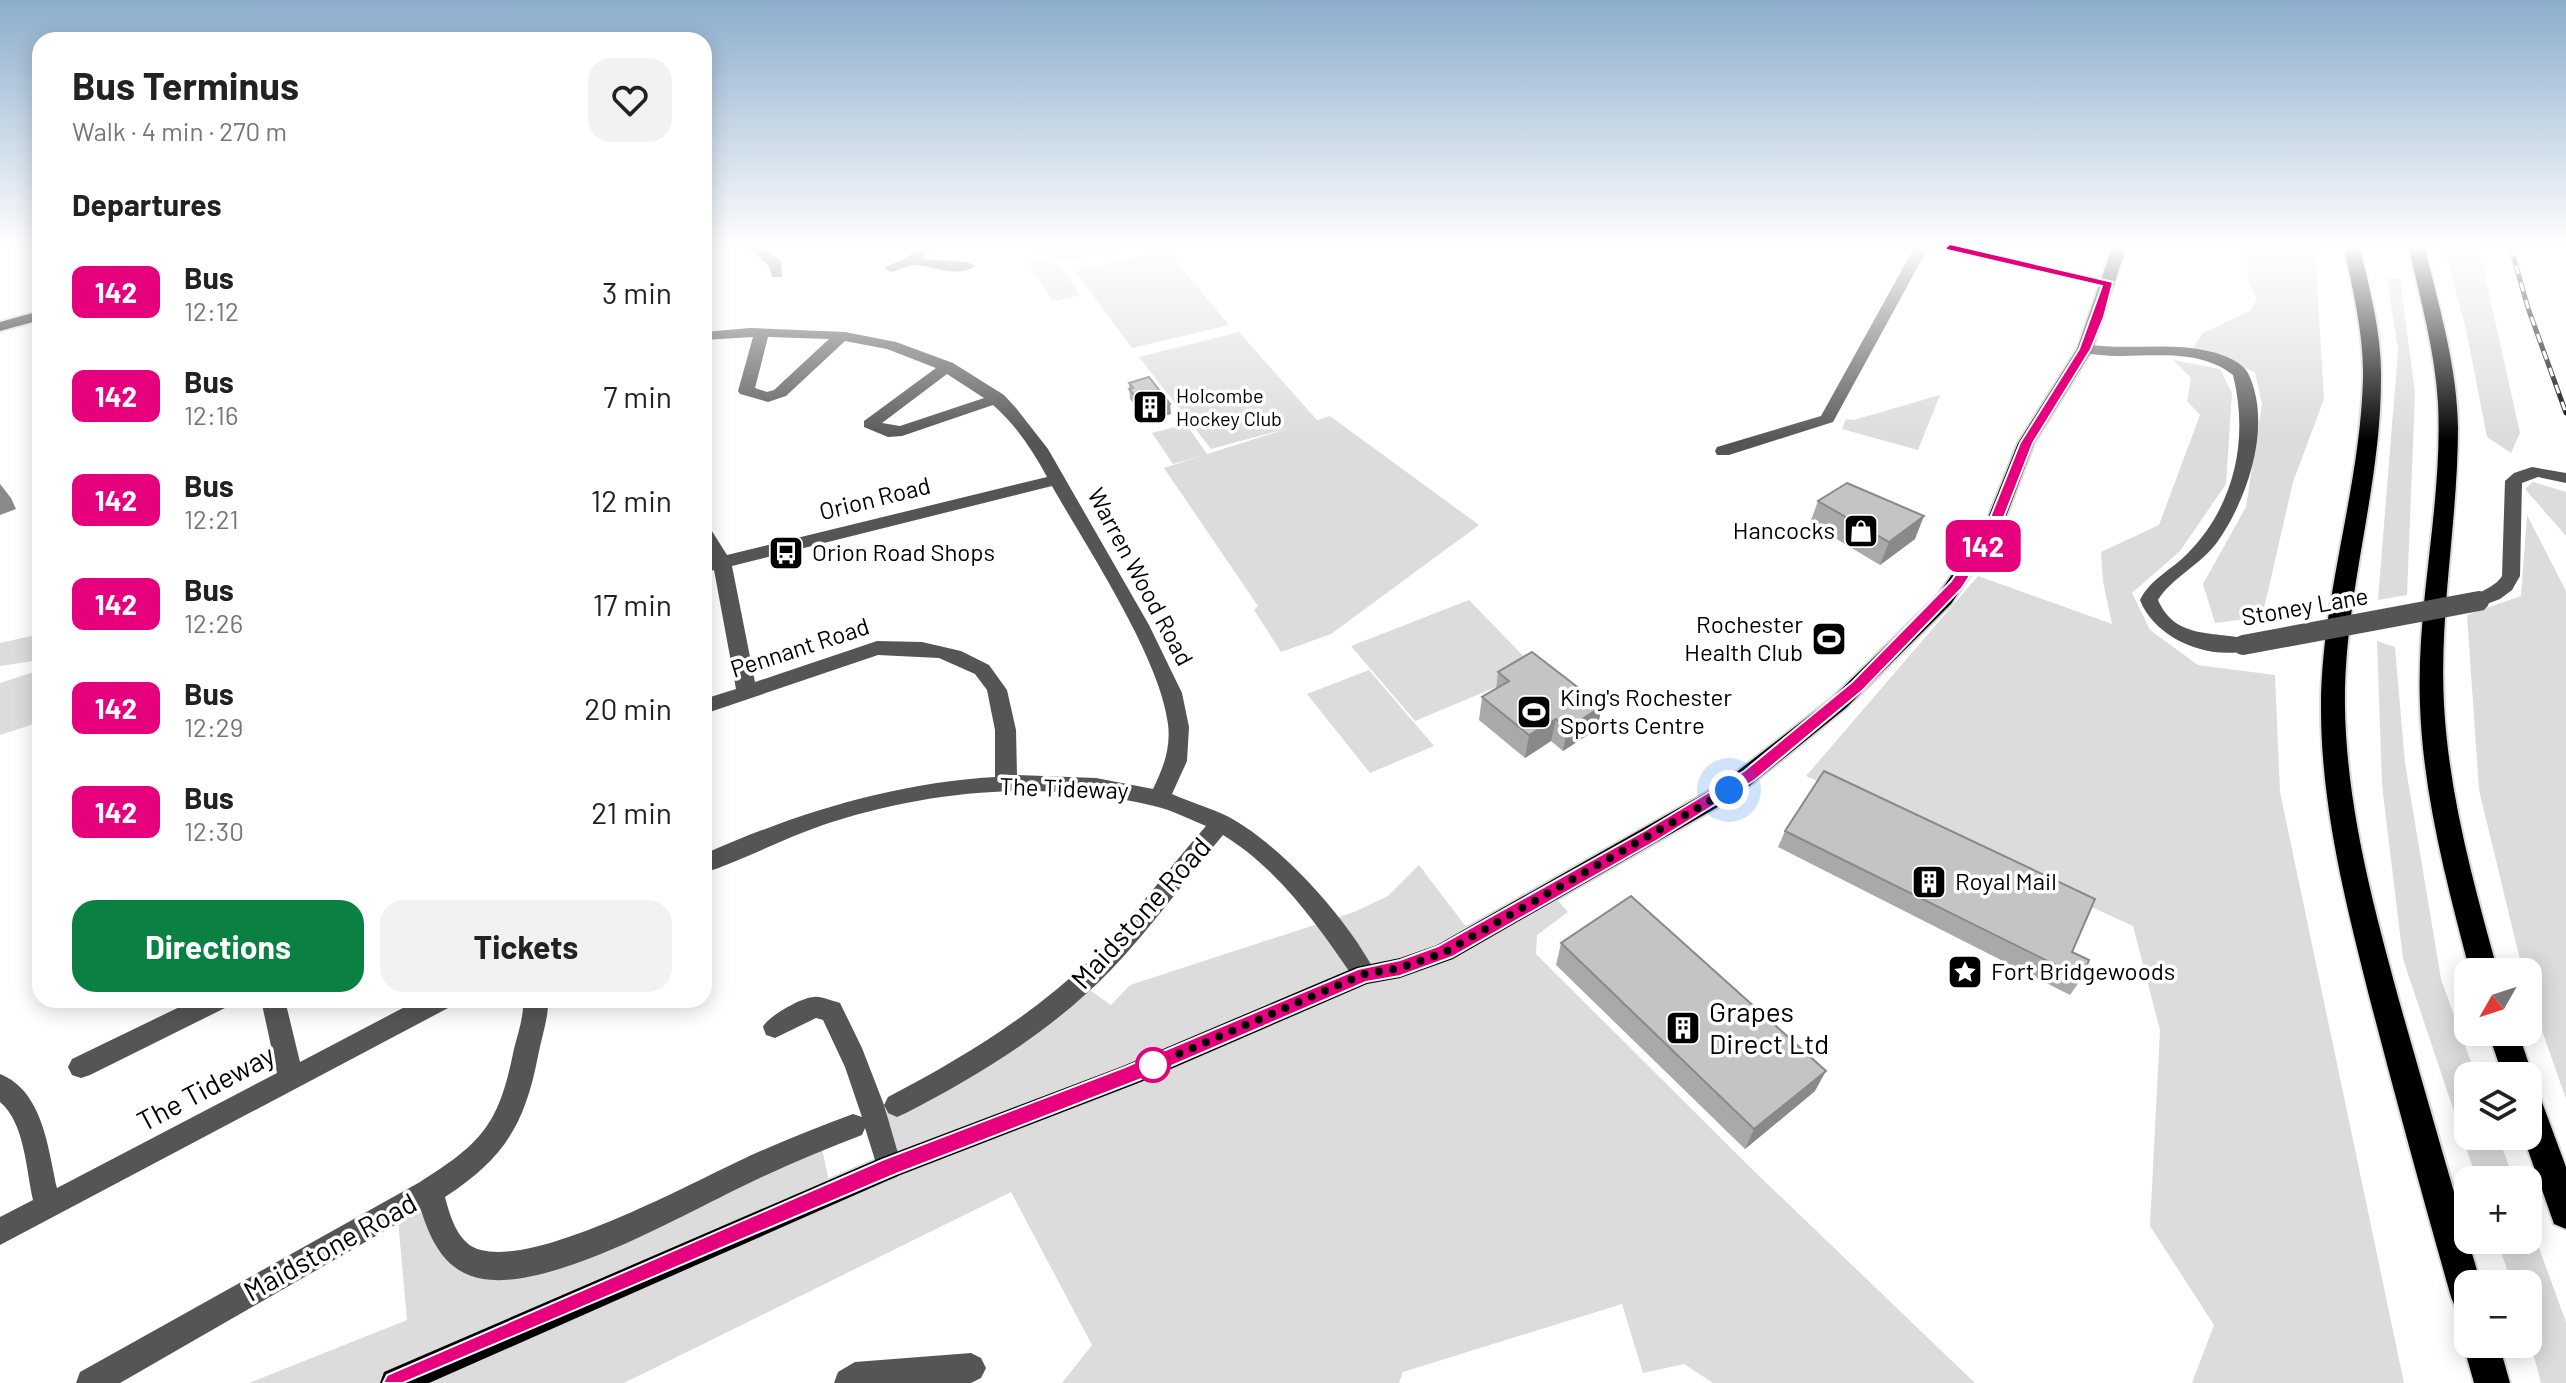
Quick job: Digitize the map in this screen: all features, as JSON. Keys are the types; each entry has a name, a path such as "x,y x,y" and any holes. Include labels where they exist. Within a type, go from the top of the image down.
{"highway":[{"path":"2365,313 2373,377 2369,431 2335,640 2333,707 2337,779 2343,827 2367,934 2460,1270"},
{"path":"2431,313 2447,386 2447,469 2431,657 2436,756 2458,874 2480,958"},
{"path":"2542,1144 2566,1213"},
{"path":"2485,1358 2492,1383"}],"main road":[{"path":"395,1383 889,1167 1132,1074 1364,974 1400,968 1445,952 1729,790 1839,703 1907,638 1965,574 1995,523 2026,443 2085,349 2098,313"},
{"path":"0,327 32,317"}],"street":[{"path":"1723,451 1827,419 1886,313"},
{"name":"Warren Wood Road","path":"712,336 801,332 889,344 948,366 998,398 1025,425 1139,625 1172,693 1179,727 1177,761 1160,796"},
{"path":"761,333 746,391 768,397 780,393 840,337"},
{"name":"Stoney Lane","path":"2085,349 2122,355 2171,351 2210,357 2229,364 2240,373 2249,429 2236,497 2228,517 2193,560 2164,580 2149,600 2152,612 2179,634 2220,645 2243,645 2479,601 2495,595 2507,585 2511,576 2514,481 2521,474 2539,472 2566,478"},
{"path":"948,366 870,424 888,432 902,431 998,398"},
{"name":"Orion Road","path":"713,564 1057,480"},
{"path":"713,564 747,692"},
{"name":"Pennant Road","path":"712,704 877,648 901,646 949,654 992,680 1002,707 1006,784"},
{"name":"The Tideway","path":"712,860 770,833 902,795 1006,784 1080,785 1160,796 1221,823 1257,849 1332,927 1364,974"},
{"name":"Maidstone Road","path":"897,1105 981,1057 1081,984 1221,823"},
{"path":"775,1027 814,1007 831,1011 846,1036 889,1167"},
{"path":"81,1067 202,1008"},
{"path":"275,1008 291,1079"},
{"name":"The Tideway","path":"0,1232 426,1008"},
{"path":"430,1191 476,1159 496,1140 511,1115 522,1078 534,1008"},
{"path":"0,1086 19,1102 30,1128 48,1207"},
{"name":"Maidstone Road","path":"91,1383 430,1191 444,1239 459,1254 481,1265 513,1266 545,1259 612,1232 760,1164 853,1126"},
{"path":"849,1383 855,1377 971,1368"}],"shaded area":[{"path":"1106,313 1219,313 1229,325 1132,348"},
{"path":"2247,313 2319,313 2324,399 2293,482 2262,617 2215,623 2203,584 2246,507 2262,404 2255,372 2192,349 2203,333"},
{"path":"2392,313 2404,313 2415,393 2407,595 2378,600 2398,350"},
{"path":"2462,313 2493,313 2520,433 2511,453 2487,437"},
{"path":"1239,332 1317,420 1330,416 1479,525 1331,634 1281,652 1254,610 1258,606 1164,468 1201,456 1173,464 1152,433 1186,424 1207,454 1289,428 1211,449 1139,357"},
{"path":"2173,360 2220,369 2232,393 2226,484 2180,551 2132,593 2150,630 2198,665 2275,675 2280,792 2404,1383 2192,1383 2214,1325 2150,1226 2160,1030 2133,926 1806,776 1978,576 2112,624 2103,582 2101,552 2159,525 2200,415 2187,401 2191,378"},
{"path":"1940,395 1918,450 1842,429 1846,419 1854,420"},
{"path":"2533,482 2566,492 2566,536 2525,489"},
{"path":"2527,515 2566,591 2566,1099 2542,1030 2542,958 2520,958 2479,790 2467,615 2521,596"},
{"path":"1469,600 1537,670 1415,721 1351,646"},
{"path":"32,636 32,661 0,666 0,643"},
{"path":"2377,641 2395,647 2405,763 2441,979 2454,1015 2454,1046 2465,1046 2471,1062 2454,1062 2454,1111 2403,959 2382,785"},
{"path":"1369,670 1434,746 1370,773 1307,694"},
{"path":"32,673 32,725 0,735 0,683"},
{"path":"1419,865 1473,936 1551,893 1568,912 1537,935 1536,954 1756,1173 1975,1383 1713,1383 1684,1364 1643,1373 1622,1304 1403,1372 1399,1383 1062,1383 1092,1345 1011,1192 624,1383 249,1383 407,1320 397,1209 430,1191 444,1239 513,1266 820,1139 831,1191 889,1167 876,1120 1081,984 1111,1005 1130,985 1354,912 1388,896"},
{"path":"2467,1150 2503,1150 2509,1166 2472,1166"},
{"path":"2502,1254 2541,1254 2566,1322 2566,1383 2541,1383 2534,1358 2542,1358 2542,1270 2507,1270"}],"building":[{"path":"1149,377 1170,404 1146,410 1129,389 1133,388 1129,383"},
{"path":"1847,483 1924,516 1889,542 1818,501"},
{"path":"1532,652 1602,706 1567,729 1556,719 1529,735 1482,697 1509,681 1498,672"},
{"name":"Royal Mail","path":"1824,771 2095,899 2072,952 2089,960 2082,978 1785,831"},
{"name":"Grapes Direct Ltd","path":"1631,896 1826,1071 1754,1129 1561,943"}],"railway":[{"path":"2530,313 2566,413"}],"bus line":[{"name":"142","path":"395,1383 889,1167 1132,1074 1364,974 1400,968 1445,952 1729,790 1780,753 1858,686 1956,585 1992,530 2026,443 2085,349 2099,313"}],"place":[{"name":"Holcombe Hockey Club","path":"1150,407"},
{"name":"Hancocks","path":"1861,531"},
{"name":"Orion Road Shops","path":"786,553"},
{"name":"Rochester Health Club","path":"1829,639"},
{"name":"King's Rochester Sports Centre","path":"1534,712"},
{"name":"Royal Mail","path":"1929,882"},
{"name":"Fort Bridgewoods","path":"1965,972"},
{"name":"Grapes Direct Ltd","path":"1683,1028"}],"route":[{"path":"1153,1065 1364,974 1400,968 1445,952 1729,790"}]}
